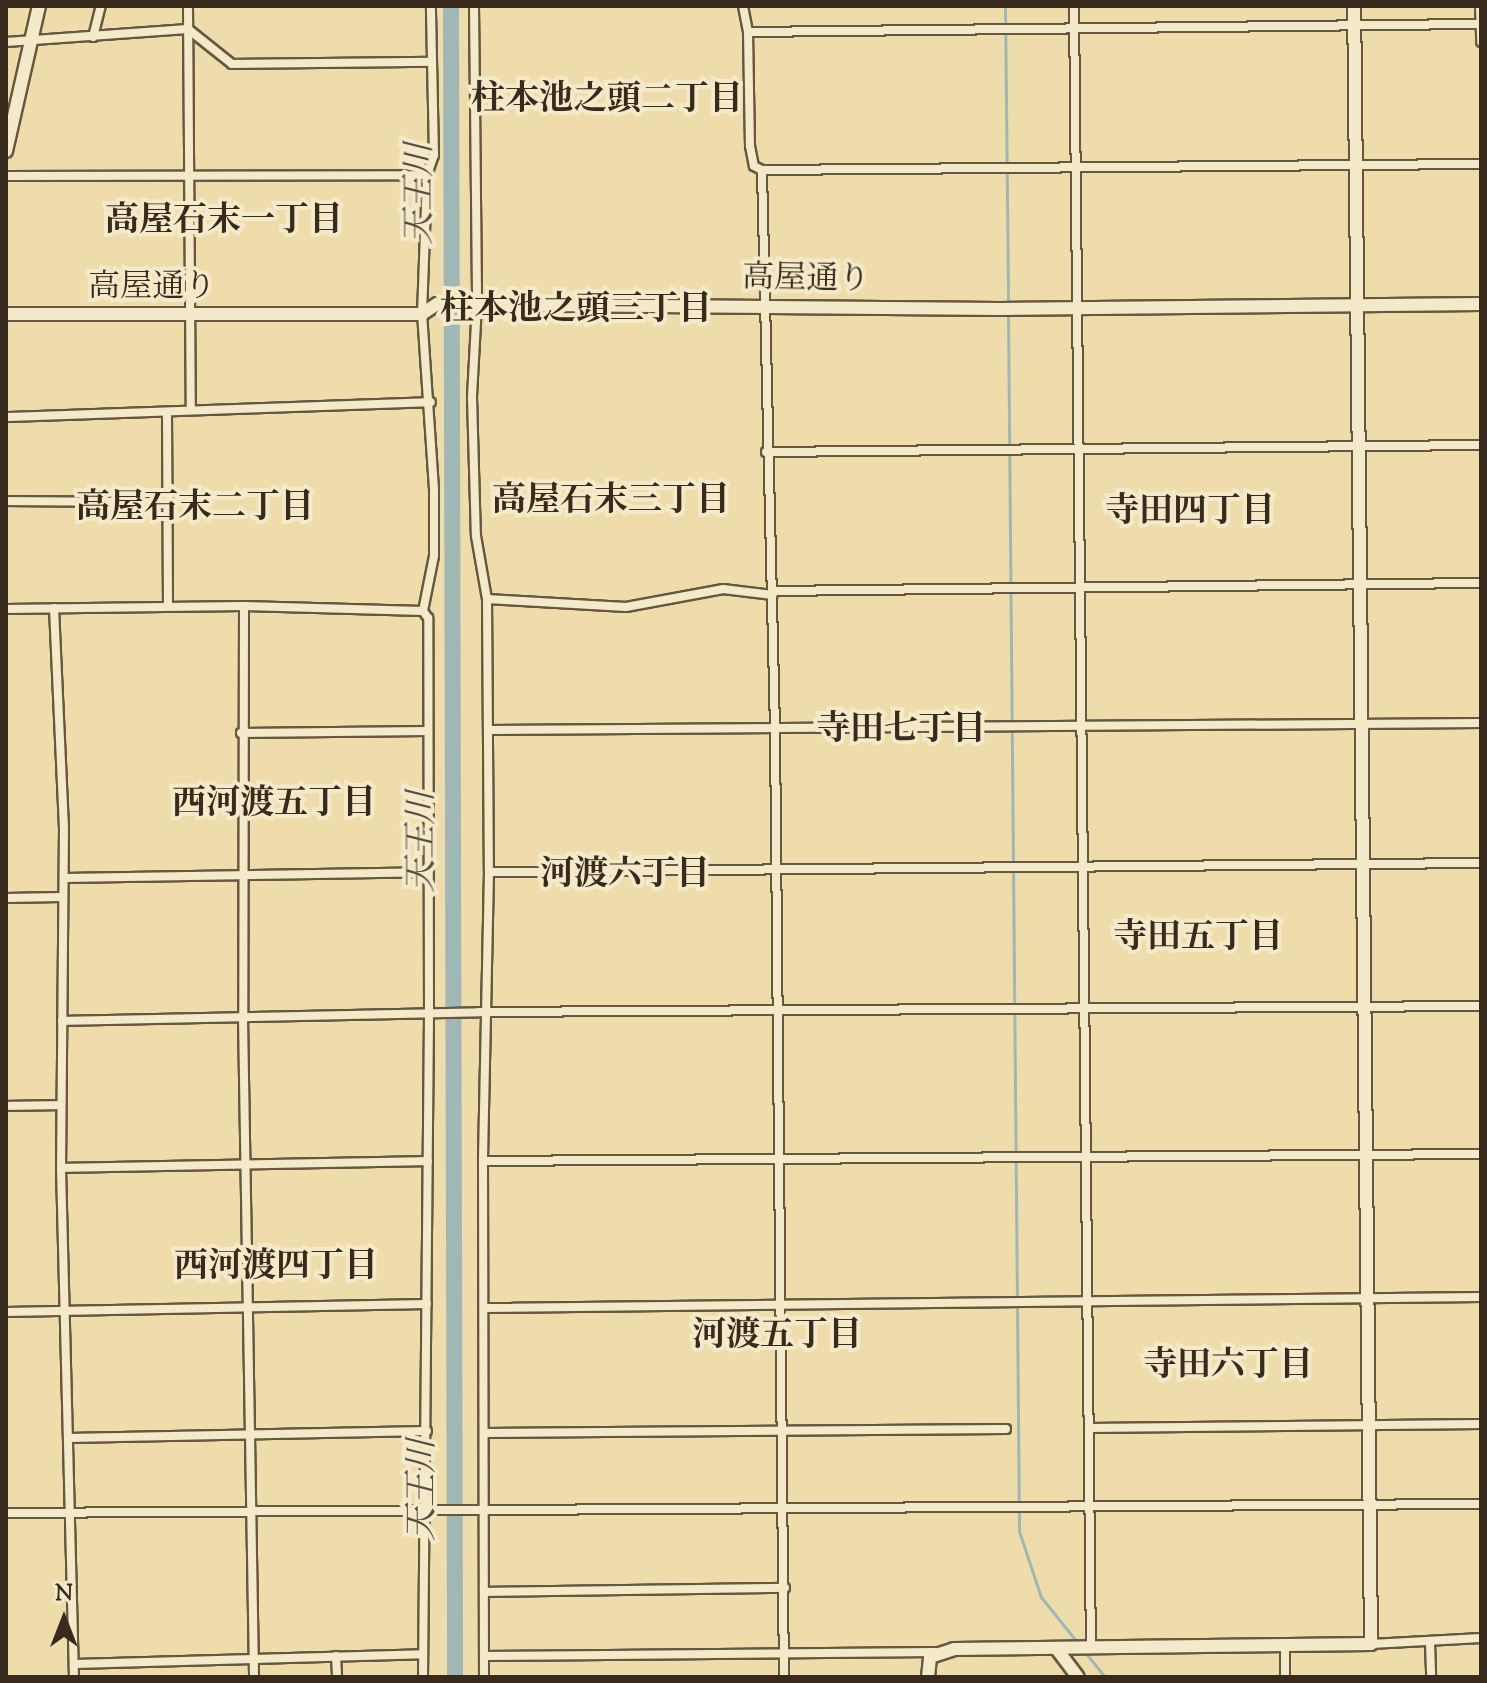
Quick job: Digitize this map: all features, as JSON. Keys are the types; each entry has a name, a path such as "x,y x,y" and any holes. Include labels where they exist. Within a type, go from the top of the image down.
{"street":[{"path":"6,151 39,6"},
{"path":"93,37 101,6"},
{"path":"188,6 191,409"},
{"path":"423,1677 433,1510 427,1431 427,1304 433,1013 426,872 428,618 423,611 434,556 431,402 422,314 427,175 434,155 431,6"},
{"path":"474,6 472,397 476,536 487,599 489,872 482,1012 485,1433 480,1511 484,1677"},
{"path":"743,6 748,32 750,146 754,166 762,170 1481,164"},
{"path":"1074,6 1088,1158 1090,1647"},
{"path":"1354,6 1371,1644"},
{"path":"1480,6 1481,42"},
{"path":"748,32 1479,24"},
{"path":"6,42 188,29 232,64 431,62"},
{"path":"762,170 762,305 773,593 784,1677"},
{"path":"6,176 427,175"},
{"name":"高屋通り","path":"6,314 422,314 437,304 1007,308 1481,304"},
{"path":"6,417 167,414 191,409 431,402"},
{"path":"167,414 168,605"},
{"path":"766,452 1481,445"},
{"path":"6,501 168,502"},
{"path":"487,599 626,607 723,589 773,593 1481,583"},
{"path":"6,609 168,605 423,611"},
{"path":"244,606 241,733 243,1018 254,1677"},
{"path":"54,608 64,878 61,897 61,1168 74,1677"},
{"path":"488,730 1481,723"},
{"path":"241,733 427,731"},
{"path":"489,872 1481,863"},
{"path":"64,878 426,872"},
{"path":"6,898 61,897"},
{"path":"62,1021 482,1012 778,1013 1481,1006"},
{"path":"6,1106 61,1105"},
{"path":"483,1161 1481,1154"},
{"path":"61,1168 428,1161"},
{"path":"485,1308 1481,1297"},
{"path":"6,1312 427,1304"},
{"path":"1089,1428 1481,1424"},
{"path":"485,1433 1006,1429"},
{"path":"68,1438 427,1431"},
{"path":"6,1513 249,1515 433,1510 1481,1504"},
{"path":"484,1592 785,1588"},
{"path":"484,1656 1285,1646 1430,1643 1481,1638"},
{"path":"1430,1643 1431,1677"},
{"path":"1285,1646 1285,1677"},
{"path":"1061,1648 1067,1663 1078,1677"},
{"path":"928,1677 935,1652"},
{"path":"75,1664 423,1654"},
{"path":"336,1656 337,1677"},
{"path":"1067,1663 1067,1677"}],"waterway":[{"name":"天王川","path":"451,6 455,1677"},
{"path":"1005,6 1008,306"},
{"path":"1008,314 1019,1531 1041,1597 1077,1642"},
{"path":"1084,1651 1105,1677"}],"district":[{"name":"柱本池之頭二丁目","path":"607,101"},
{"name":"高屋石末一丁目","path":"224,222"},
{"name":"柱本池之頭三丁目","path":"576,311"},
{"name":"高屋石末三丁目","path":"611,502"},
{"name":"高屋石末二丁目","path":"195,509"},
{"name":"寺田四丁目","path":"1190,513"},
{"name":"寺田七丁目","path":"901,731"},
{"name":"西河渡五丁目","path":"274,805"},
{"name":"河渡六丁目","path":"625,876"},
{"name":"寺田五丁目","path":"1198,939"},
{"name":"西河渡四丁目","path":"276,1268"},
{"name":"河渡五丁目","path":"777,1337"},
{"name":"寺田六丁目","path":"1228,1367"}]}
